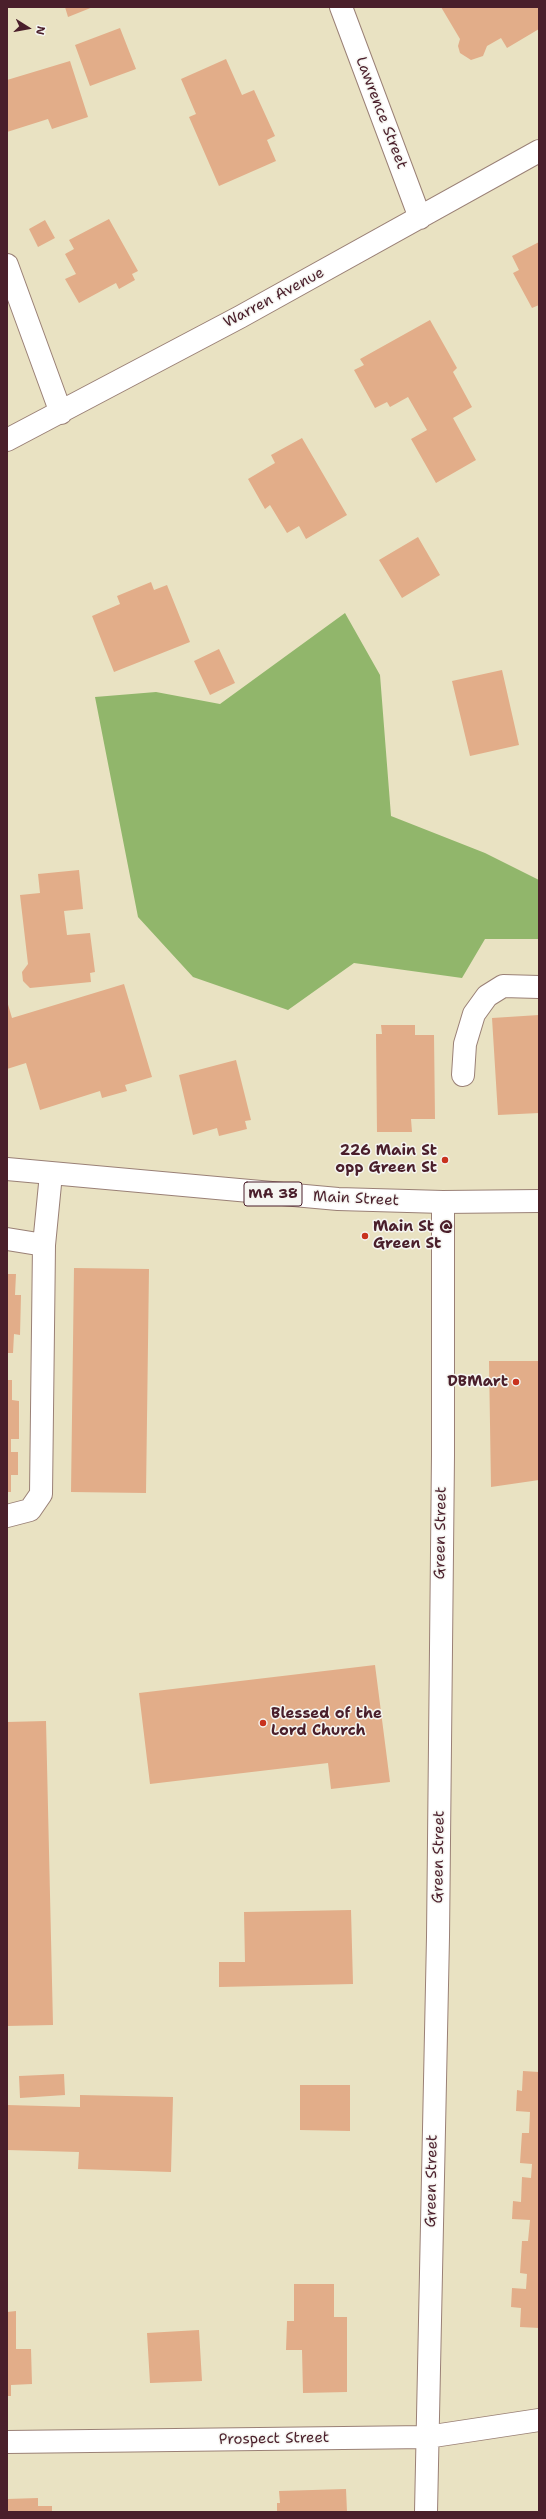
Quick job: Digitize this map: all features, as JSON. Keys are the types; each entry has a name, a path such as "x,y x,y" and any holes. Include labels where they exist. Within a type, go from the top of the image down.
{"street":[{"name":"Lawrence Street","path":"341,7 420,218"},
{"name":"Warren Avenue","path":"7,440 61,413 420,218 539,151"},
{"path":"7,265 61,413"},
{"path":"463,1075 465,1044 474,1014 487,996 503,986 539,987"},
{"name":"Main Street","path":"7,1169 338,1199 443,1202 539,1202"},
{"path":"7,1516 30,1510 41,1494 44,1244 51,1174"},
{"name":"Green Street","path":"426,2512 438,1937 443,1455 443,1202"},
{"path":"7,1240 44,1244"},
{"name":"Prospect Street","path":"7,2442 427,2437 539,2420"}],"green space":[{"path":"345,613 380,675 391,816 485,853 539,880 539,939 485,939 462,978 354,963 288,1010 193,977 138,917 95,697 156,692 220,704"}],"building":[{"path":"65,7 93,7 68,17"},
{"path":"441,7 539,7 539,29 507,48 501,38 487,46 483,56 471,60 460,53 458,46 460,39"},
{"path":"120,28 136,69 90,86 75,45"},
{"path":"226,59 242,95 254,90 275,136 267,140 276,161 219,186 189,117 196,114 181,79"},
{"path":"70,61 88,117 52,129 48,119 7,132 7,80"},
{"path":"109,219 138,271 132,274 135,280 119,289 116,283 79,303 65,279 76,274 65,254 74,249 69,240"},
{"path":"45,220 55,238 38,247 29,229"},
{"path":"539,242 539,305 532,308 513,273 519,270 512,256"},
{"path":"430,320 457,368 453,372 472,407 453,418 476,460 436,483 411,439 427,430 408,397 390,407 387,402 375,408 354,370 364,365 360,359"},
{"path":"302,438 347,515 306,539 299,526 287,533 270,505 265,509 248,479 275,463 271,455"},
{"path":"418,537 440,575 402,598 379,560"},
{"path":"151,582 154,590 167,585 190,642 114,672 92,616 120,604 117,596"},
{"path":"219,649 235,683 210,695 194,661"},
{"path":"502,670 519,745 470,756 452,681"},
{"path":"79,870 83,909 64,911 67,935 90,933 95,972 90,973 91,982 30,988 23,981 22,972 28,964 20,895 40,893 38,874"},
{"path":"124,984 152,1077 125,1085 127,1091 102,1098 100,1091 40,1110 26,1063 7,1069 7,1001 12,1018"},
{"path":"539,1015 539,1113 498,1115 492,1018"},
{"path":"381,1025 415,1025 415,1035 434,1035 435,1119 411,1119 412,1132 377,1132 376,1034 382,1034"},
{"path":"236,1060 251,1120 245,1121 247,1129 219,1136 217,1128 193,1135 179,1075"},
{"path":"74,1268 149,1269 146,1493 71,1492"},
{"path":"7,1274 16,1274 15,1295 21,1295 20,1335 14,1334 13,1353 7,1353"},
{"path":"489,1361 539,1361 539,1480 491,1487"},
{"path":"7,1380 12,1380 12,1400 19,1401 19,1439 11,1439 11,1452 18,1452 18,1475 11,1475 11,1492 7,1492"},
{"name":"Blessed of the Lord Church","path":"375,1665 390,1782 331,1789 328,1763 150,1784 139,1693"},
{"path":"46,1721 53,2025 7,2026 7,1722"},
{"path":"351,1910 353,1984 219,1987 219,1962 245,1962 244,1912"},
{"path":"523,2071 539,2072 539,2328 520,2327 521,2308 511,2307 512,2288 526,2289 527,2274 520,2273 522,2241 528,2241 530,2220 512,2219 513,2201 521,2202 522,2177 531,2178 532,2164 520,2163 522,2133 529,2133 530,2112 516,2111 517,2090 522,2091"},
{"path":"64,2074 65,2095 20,2098 19,2076"},
{"path":"300,2085 350,2085 350,2131 300,2130"},
{"path":"80,2095 173,2097 171,2172 78,2169 79,2152 7,2150 7,2105 80,2107"},
{"path":"294,2284 334,2284 334,2317 347,2317 347,2392 303,2393 302,2350 286,2350 287,2321 294,2321"},
{"path":"16,2311 16,2349 31,2349 32,2384 11,2385 11,2396 7,2396 7,2312"},
{"path":"199,2330 202,2381 150,2383 147,2333"},
{"path":"346,2489 347,2512 277,2512 277,2503 280,2503 279,2491"},
{"path":"38,2498 38,2506 52,2506 52,2512 7,2512 7,2499"}],"place":[{"name":"226 Main St opp Green St","path":"445,1160"},
{"name":"Main St @ Green St","path":"365,1236"},
{"name":"DBMart","path":"516,1382"},
{"name":"Blessed of the Lord Church","path":"263,1723"}]}
